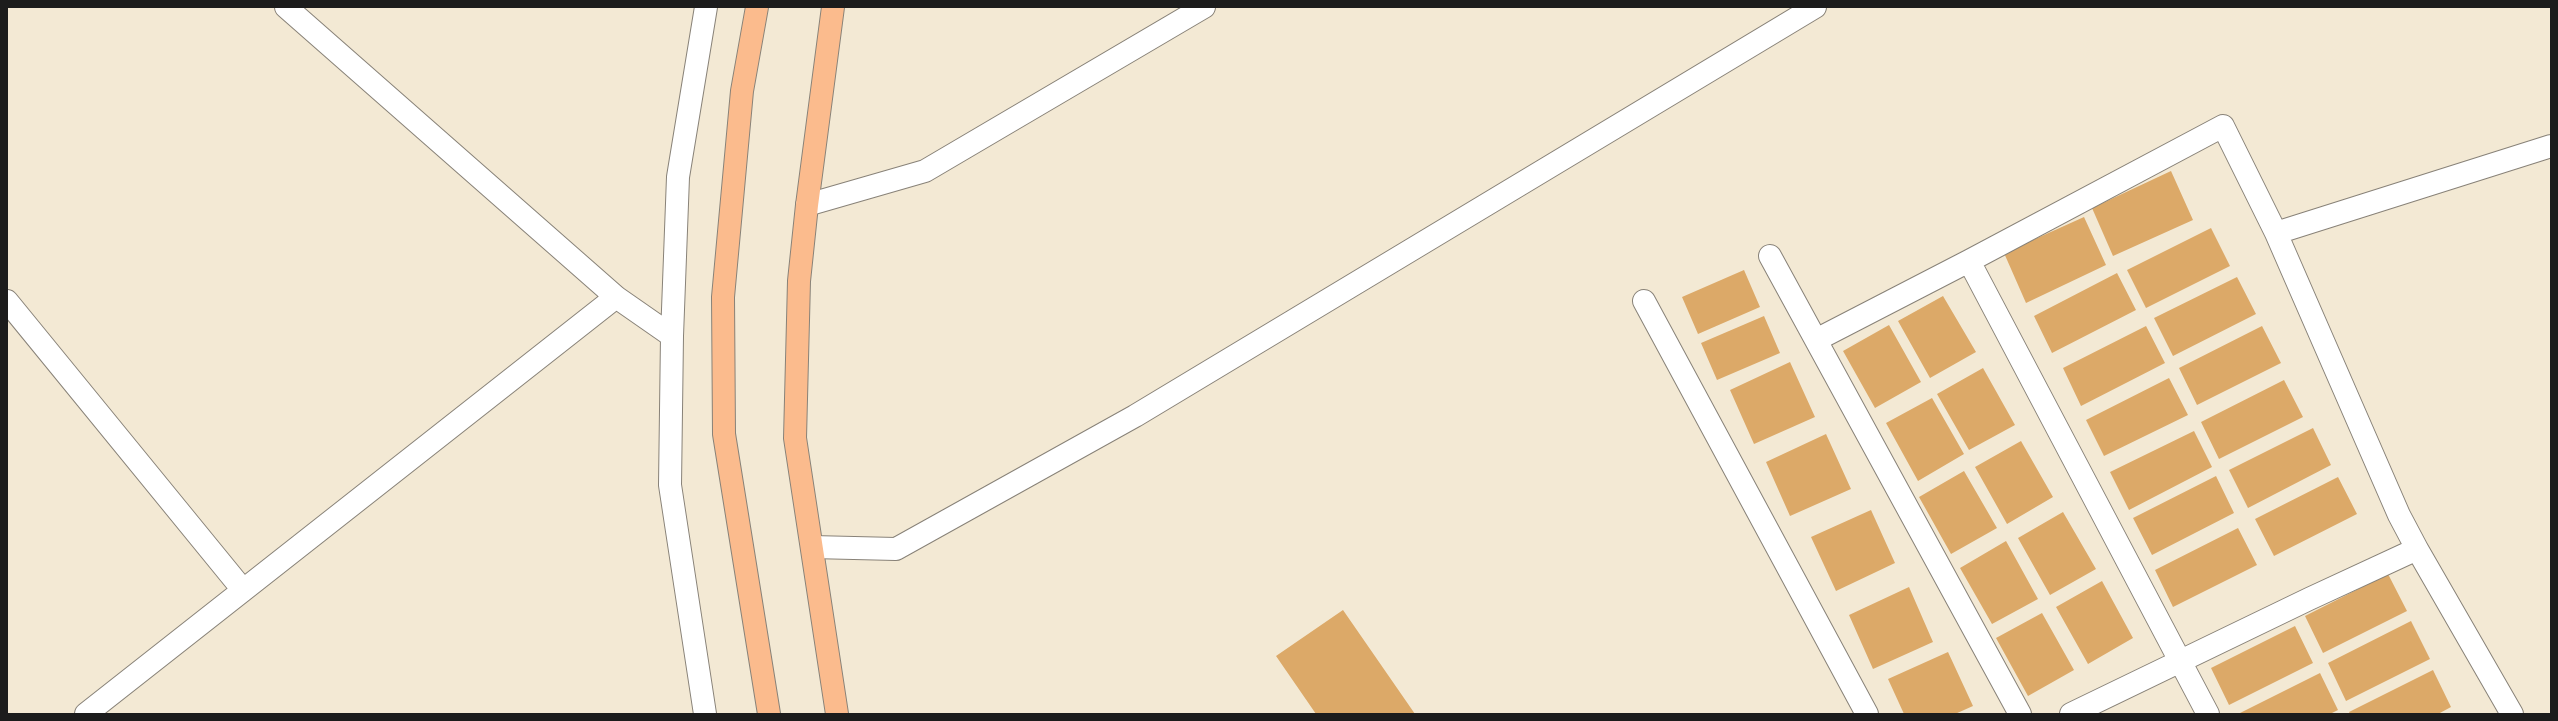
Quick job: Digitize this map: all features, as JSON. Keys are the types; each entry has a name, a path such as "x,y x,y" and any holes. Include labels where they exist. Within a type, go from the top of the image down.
{"highway":[{"path":"757,7 742,91 723,297 724,434 769,714"},
{"path":"833,7 807,205 799,281 795,438 837,714"}],"street":[{"path":"286,7 616,297 672,336"},
{"path":"705,714 670,484 672,336 678,177 706,7"},
{"path":"807,205 925,171 1204,7"},
{"path":"812,547 896,549 1142,412 1815,7"},
{"path":"1816,340 1969,262 2223,126 2276,233 2399,515 2512,714"},
{"path":"2276,233 2551,146"},
{"path":"1770,256 2020,714"},
{"path":"1969,262 2208,714"},
{"path":"86,714 616,297"},
{"path":"7,301 243,590"},
{"path":"1644,301 1867,714"},
{"path":"2071,714 2418,549"}],"building":[{"path":"2171,171 2193,220 2113,256 2092,208"},
{"path":"2084,217 2106,265 2026,303 2004,253"},
{"path":"2211,228 2230,266 2146,308 2127,270"},
{"path":"1744,270 1760,307 1698,334 1682,297"},
{"path":"2117,273 2136,310 2052,353 2034,316"},
{"path":"2237,277 2256,314 2173,356 2154,318"},
{"path":"1943,296 1976,352 1930,378 1898,321"},
{"path":"1764,316 1780,353 1717,380 1701,343"},
{"path":"1889,325 1921,382 1875,408 1843,351"},
{"path":"2146,326 2165,363 2081,406 2063,368"},
{"path":"2262,326 2281,363 2197,405 2179,368"},
{"path":"1790,362 1815,417 1754,444 1730,390"},
{"path":"1983,368 2015,425 1969,450 1937,394"},
{"path":"2169,378 2188,415 2104,456 2086,420"},
{"path":"2284,380 2303,417 2219,459 2201,422"},
{"path":"1932,398 1964,454 1918,481 1886,423"},
{"path":"2313,428 2331,465 2248,508 2229,470"},
{"path":"2194,431 2212,467 2129,510 2110,472"},
{"path":"1826,434 1851,489 1790,516 1766,462"},
{"path":"2021,441 2053,497 2007,524 1975,467"},
{"path":"1964,471 1997,528 1951,554 1919,497"},
{"path":"2216,476 2234,513 2152,555 2133,518"},
{"path":"2338,477 2357,514 2274,556 2255,519"},
{"path":"1871,510 1895,563 1836,591 1811,537"},
{"path":"2063,512 2096,569 2050,595 2018,538"},
{"path":"2238,528 2257,565 2173,607 2155,570"},
{"path":"2006,541 2038,599 1992,624 1960,568"},
{"path":"2388,574 2407,611 2323,653 2305,616"},
{"path":"2102,581 2133,638 2088,664 2056,607"},
{"path":"1909,587 1933,642 1873,669 1849,615"},
{"path":"1343,610 1415,714 1316,714 1276,656"},
{"path":"2042,613 2074,670 2028,696 1996,638"},
{"path":"2411,621 2430,659 2346,701 2328,663"},
{"path":"2295,626 2313,663 2229,705 2211,668"},
{"path":"1948,652 1973,706 1955,714 1904,714 1888,679"},
{"path":"2433,670 2451,707 2438,714 2350,714 2349,712"},
{"path":"2320,673 2338,710 2330,714 2238,714"}]}
